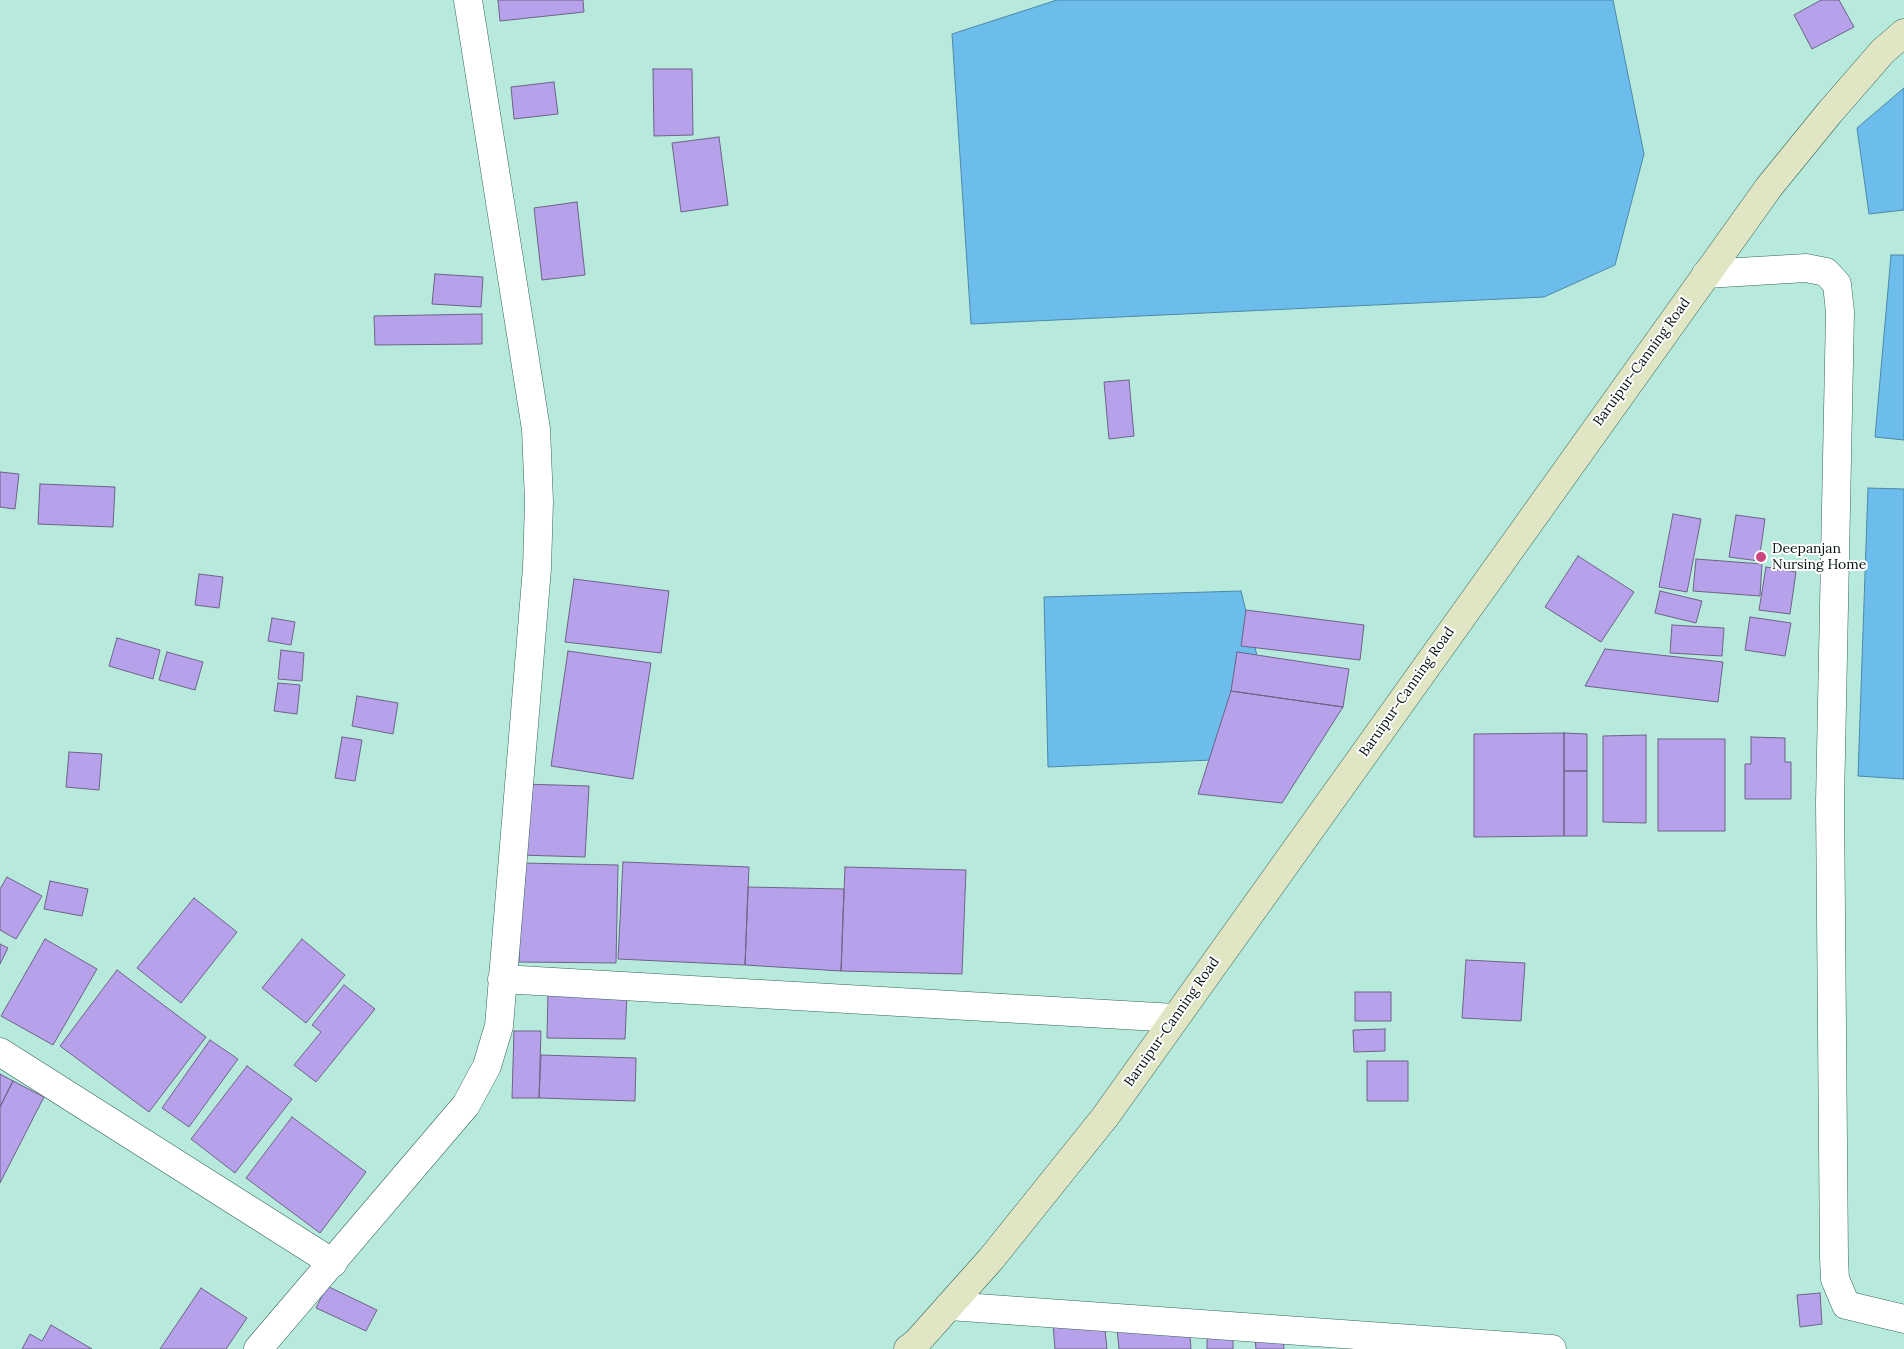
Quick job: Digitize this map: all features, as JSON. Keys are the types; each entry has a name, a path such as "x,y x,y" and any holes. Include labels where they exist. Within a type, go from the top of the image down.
{"main road":[{"name":"Baruipur-Canning Road","path":"908,1349 917,1342 991,1259 1105,1117 1769,186 1883,51 1904,33"}],"street":[{"path":"258,1349 333,1264 466,1105 490,1058 499,1026 537,568 539,501 536,429 468,0"},
{"path":"1706,274 1806,268 1826,272 1837,284 1840,312 1830,802 1834,1258 1836,1279 1846,1305 1904,1319"},
{"path":"502,979 1175,1018"},
{"path":"0,1052 333,1264"},
{"path":"949,1306 1552,1349"}],"water":[{"path":"1057,0 1613,0 1644,154 1615,265 1544,297 971,324 952,34"},
{"path":"1904,88 1904,210 1869,214 1857,128"},
{"path":"1891,255 1904,255 1904,440 1875,437"},
{"path":"1868,488 1904,489 1904,779 1858,776"},
{"path":"1241,591 1266,692 1236,759 1048,767 1044,597"}],"building":[{"path":"498,0 583,0 584,12 500,21"},
{"path":"1821,0 1839,0 1854,27 1812,49 1794,15"},
{"path":"653,69 692,69 693,135 654,136"},
{"path":"554,82 558,114 514,119 511,87"},
{"path":"719,137 728,205 681,212 672,143"},
{"path":"577,202 585,275 542,280 534,208"},
{"path":"435,274 483,277 481,307 432,304"},
{"path":"482,314 482,344 375,345 374,316"},
{"path":"1129,380 1134,436 1109,439 1104,382"},
{"path":"0,472 19,474 15,509 0,507"},
{"path":"40,484 115,487 113,527 38,524"},
{"path":"1673,514 1701,519 1687,592 1659,587"},
{"path":"1736,515 1765,519 1759,561 1729,557"},
{"path":"1578,556 1634,592 1601,642 1545,607"},
{"path":"1696,559 1762,564 1760,596 1693,591"},
{"path":"1766,567 1796,572 1790,614 1759,610"},
{"path":"199,574 223,577 219,608 195,605"},
{"path":"574,579 669,591 661,653 565,642"},
{"path":"1660,591 1702,601 1696,623 1655,613"},
{"path":"1246,610 1364,625 1360,660 1241,646"},
{"path":"1750,617 1791,623 1785,656 1745,650"},
{"path":"272,618 295,622 291,645 268,641"},
{"path":"1672,625 1724,628 1722,656 1670,653"},
{"path":"117,638 160,650 153,679 109,666"},
{"path":"1605,649 1723,662 1718,702 1585,686"},
{"path":"281,650 304,653 302,681 278,679"},
{"path":"568,651 651,663 633,779 551,766"},
{"path":"167,652 203,662 195,690 159,680"},
{"path":"1237,652 1349,669 1343,707 1231,691"},
{"path":"278,683 300,685 297,714 274,711"},
{"path":"1231,691 1343,707 1282,803 1198,794"},
{"path":"357,696 398,703 393,734 352,726"},
{"path":"1564,733 1587,734 1587,771 1564,771"},
{"path":"1564,733 1564,836 1474,837 1474,734"},
{"path":"1646,735 1646,823 1603,822 1603,736"},
{"path":"342,737 362,740 355,781 335,778"},
{"path":"1751,737 1785,738 1785,762 1791,762 1791,799 1745,799 1745,764 1751,764"},
{"path":"1658,739 1725,739 1725,831 1658,831"},
{"path":"69,752 102,754 99,790 66,787"},
{"path":"1564,771 1587,771 1587,836 1564,836"},
{"path":"523,784 589,786 585,857 520,855"},
{"path":"623,862 749,867 745,965 618,959"},
{"path":"520,863 618,865 616,963 519,962"},
{"path":"845,867 966,870 962,974 841,971"},
{"path":"7,877 42,896 16,939 0,930 0,889"},
{"path":"50,881 88,889 82,916 44,909"},
{"path":"748,887 844,889 841,971 745,965"},
{"path":"194,898 237,932 181,1003 137,968"},
{"path":"45,939 97,969 53,1045 1,1016"},
{"path":"302,939 345,975 306,1023 262,988"},
{"path":"0,944 8,948 0,964"},
{"path":"1466,960 1525,963 1521,1021 1462,1018"},
{"path":"117,970 206,1037 149,1112 60,1046"},
{"path":"344,985 375,1009 316,1082 294,1065 321,1032 312,1025"},
{"path":"548,991 627,993 625,1039 547,1038"},
{"path":"1355,992 1391,992 1391,1021 1355,1021"},
{"path":"1385,1029 1385,1051 1354,1052 1353,1030"},
{"path":"514,1031 541,1031 539,1098 512,1098"},
{"path":"210,1040 238,1059 189,1127 162,1108"},
{"path":"541,1055 636,1058 635,1101 539,1098"},
{"path":"1367,1061 1408,1061 1408,1101 1367,1101"},
{"path":"247,1066 292,1099 235,1173 191,1139"},
{"path":"0,1074 13,1081 0,1107"},
{"path":"13,1081 44,1097 0,1183 0,1107"},
{"path":"292,1117 366,1172 320,1233 246,1178"},
{"path":"327,1286 377,1310 366,1331 316,1308"},
{"path":"201,1288 247,1318 226,1349 160,1349"},
{"path":"1820,1293 1822,1324 1800,1327 1797,1295"},
{"path":"1104,1320 1107,1349 1055,1349 1053,1325"},
{"path":"1189,1324 1191,1349 1119,1349 1117,1329"},
{"path":"51,1325 92,1349 22,1349 30,1334 42,1341"},
{"path":"1207,1329 1233,1330 1233,1349 1207,1349"},
{"path":"1283,1338 1284,1349 1256,1349 1255,1339"}],"place":[{"name":"Deepanjan Nursing Home","path":"1761,557"}]}
